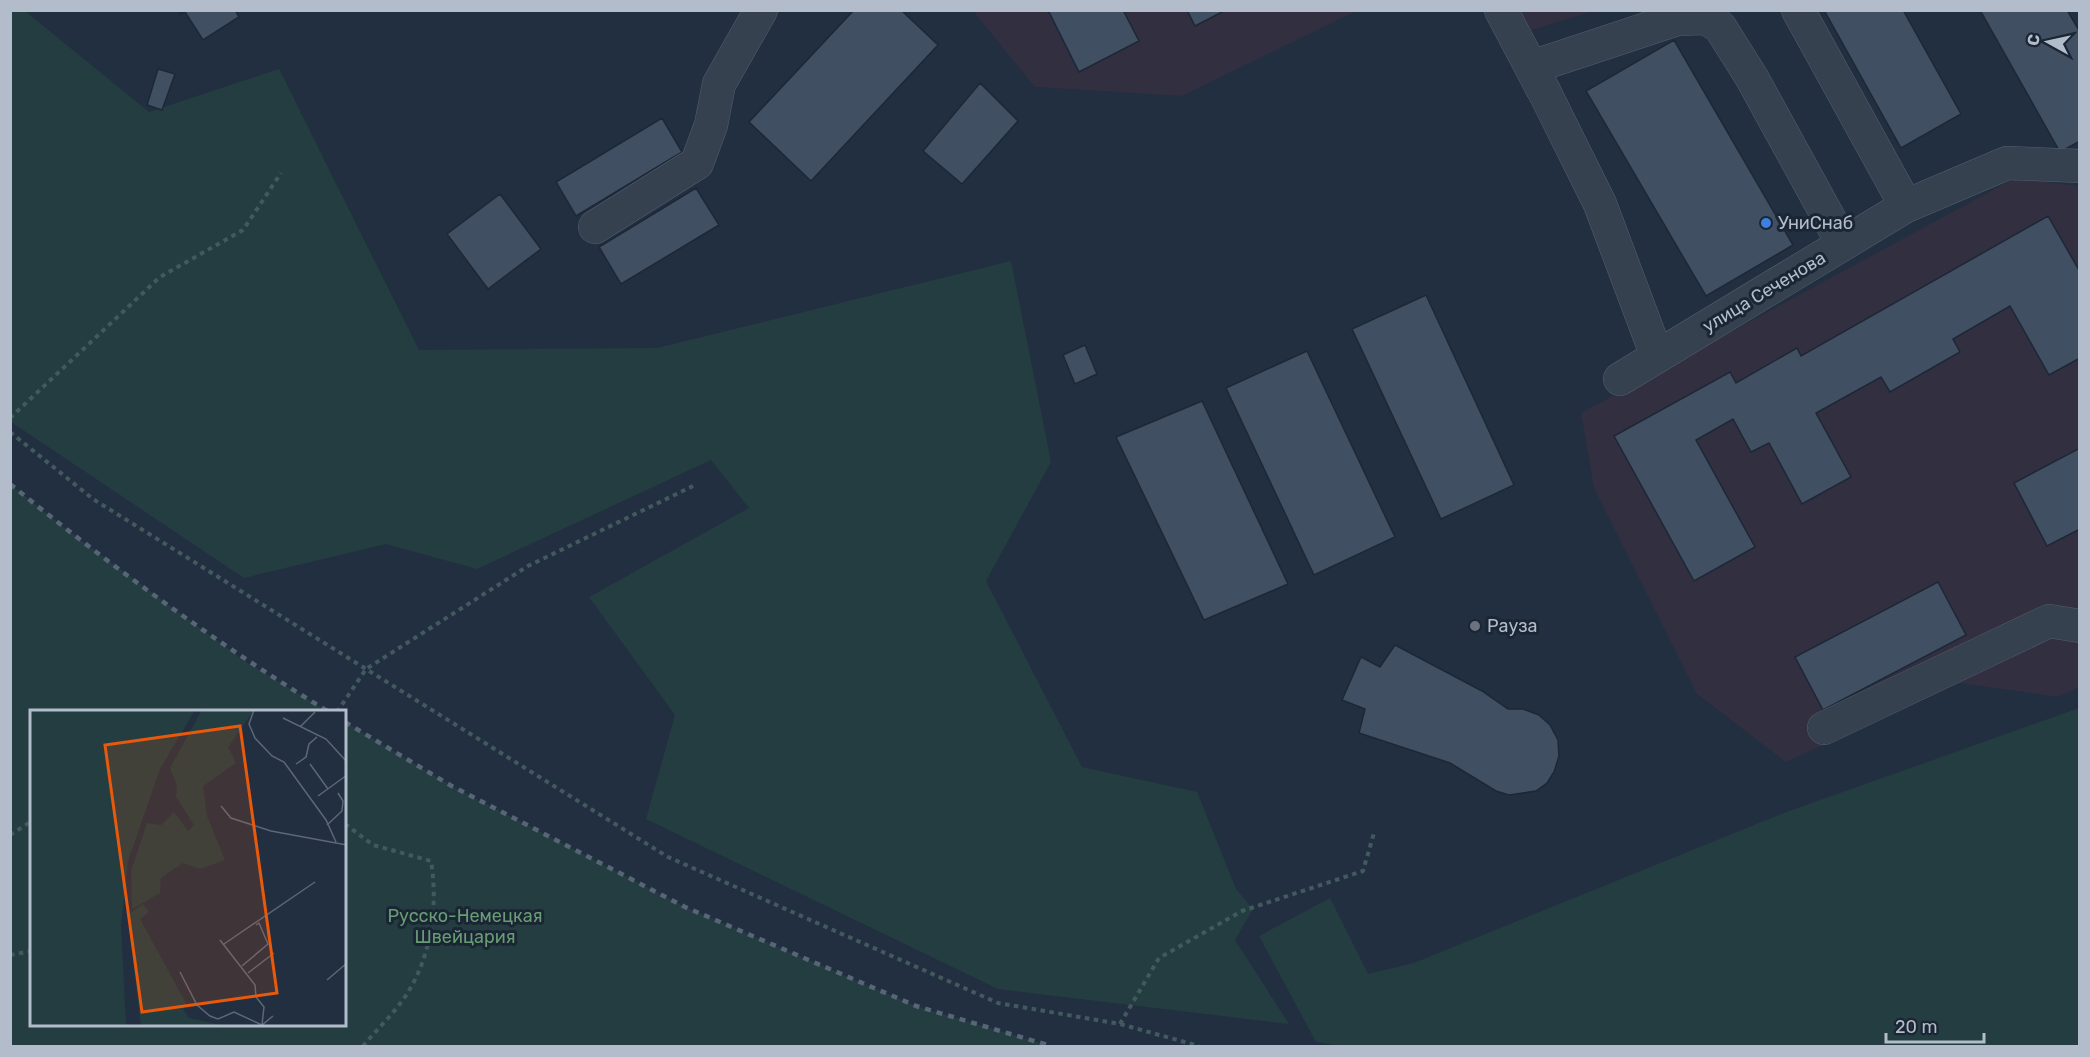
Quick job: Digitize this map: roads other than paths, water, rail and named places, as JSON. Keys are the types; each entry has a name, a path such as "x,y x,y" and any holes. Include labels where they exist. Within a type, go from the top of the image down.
{"street":[{"path":"595,227 697,163 711,125 719,84 761,10"},
{"path":"1501,10 1600,204 1657,356"},
{"path":"1798,10 1906,206"},
{"path":"1532,68 1677,19 1707,18 1720,27 1752,78 1843,244"},
{"name":"улица Сеченова","path":"1620,379 1906,206 2007,162 2079,166"},
{"path":"1824,728 2049,621 2079,626"}],"railway":[{"path":"10,484 166,604 326,710"},
{"path":"346,723 450,785 685,907 916,1006 1051,1046"}],"place":[{"name":"УниСнаб","path":"1766,223"},
{"name":"Рауза","path":"1475,626"}],"park label":[{"name":"Русско-Немецкая Швейцария","path":"465,926"}]}
